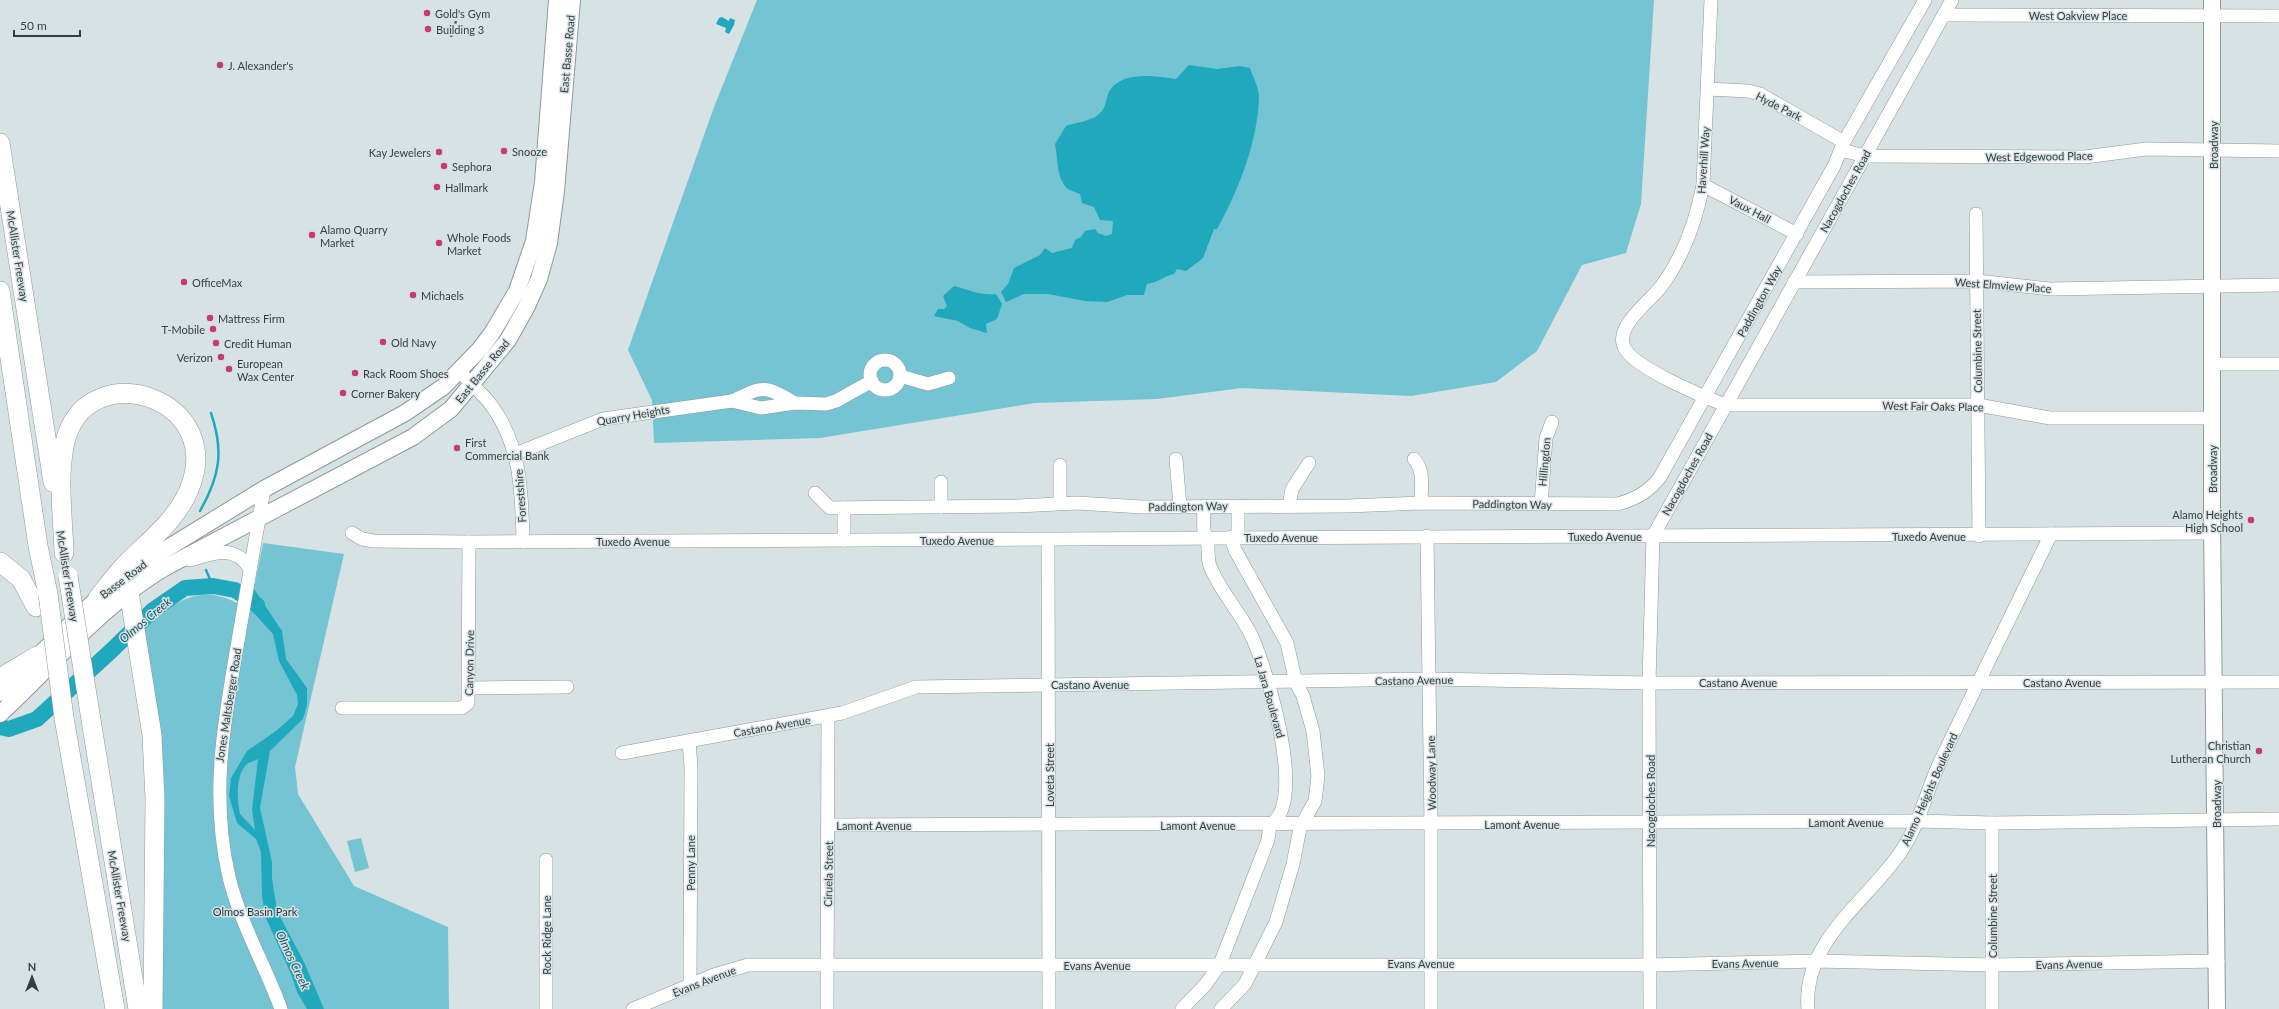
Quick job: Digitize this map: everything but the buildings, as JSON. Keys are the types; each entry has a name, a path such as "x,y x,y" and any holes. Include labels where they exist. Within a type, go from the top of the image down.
{"highway":[{"name":"McAllister Freeway","path":"0,143 64,553 138,1009"},
{"name":"McAllister Freeway","path":"0,291 38,546 49,682 64,718 115,1009"},
{"path":"64,553 63,452 68,434 84,408 101,399 119,394 141,394 159,400 171,408 181,418 190,432 195,446 194,475 188,493 171,520 122,569 98,598"},
{"path":"0,562 21,578 42,601"},
{"path":"129,592 152,735 155,799 153,1009"},
{"path":"0,678 37,656"}],"main road":[{"name":"East Basse Road","path":"259,518 413,437 451,409 508,340 527,306 544,262 552,228 549,190 557,0"},
{"name":"East Basse Road","path":"264,489 405,413 442,387 460,372 492,333 517,291 549,190 572,0"},
{"name":"Broadway","path":"2212,8 2212,533 2218,961 2217,1009"},
{"name":"Basse Road","path":"0,693 98,598 127,573 264,489"},
{"path":"92,625 116,593 147,570 242,512 256,502 264,489"},
{"name":"Basse Road","path":"0,714 92,625 129,592 166,567 259,518"}],"street":[{"name":"Haverhill Way","path":"1711,0 1703,185 1697,213 1681,254 1660,288 1626,326 1622,340 1624,348 1636,362 1705,398 1725,405"},
{"name":"Paddington Way","path":"815,493 830,508 1060,504 1348,506 1421,503 1617,504 1629,501 1648,490 1660,477 1797,234 1834,166 1842,146 1925,0"},
{"name":"Nacogdoches Road","path":"1650,1009 1649,683 1653,536 1952,0"},
{"name":"West Oakview Place","path":"1944,15 2212,8 2279,16"},
{"name":"Hyde Park","path":"1708,89 1748,91 1760,94 1842,146 1864,156"},
{"name":"West Edgewood Place","path":"1864,156 2085,157 2146,149 2213,151 2279,150"},
{"name":"Vaux Hall","path":"1703,185 1797,234"},
{"name":"Columbine Street","path":"1976,214 1979,536"},
{"name":"West Elmview Place","path":"1794,282 1976,281 2050,289 2279,285"},
{"path":"884,360 897,366 900,376 897,384 889,389 879,388 872,381 872,367 884,360"},
{"path":"2212,364 2279,364"},
{"name":"Forestshire","path":"460,372 472,384 497,415 515,454 522,490 523,542"},
{"path":"900,376 928,384 949,378"},
{"name":"Quarry Heights","path":"732,401 761,408 796,403 813,405 831,403 872,381"},
{"name":"Quarry Heights","path":"515,454 603,419 732,401 754,390 771,390 796,403"},
{"name":"West Fair Oaks Place","path":"1725,405 1978,405 2050,418 2212,418"},
{"name":"Hillingdon","path":"1541,504 1546,438 1552,422"},
{"path":"1176,459 1180,506"},
{"path":"1414,459 1420,465 1422,472 1421,503"},
{"path":"1289,506 1292,489 1309,463"},
{"path":"1060,465 1060,504"},
{"path":"941,482 941,507"},
{"name":"Jones Maltsberger Road","path":"264,489 223,725 219,768 220,824 229,878 237,903 281,1009"},
{"name":"La Jara Boulevard","path":"1182,1009 1206,984 1220,964 1268,840 1270,825 1277,818 1285,795 1286,772 1283,738 1254,641 1243,618 1210,565 1207,537 1204,532 1204,506"},
{"path":"1221,1009 1245,984 1276,922 1293,864 1298,835 1315,801 1318,776 1313,731 1303,696 1296,683 1287,643 1235,550 1234,537 1238,506"},
{"path":"844,508 844,540"},
{"name":"Tuxedo Avenue","path":"352,534 362,539 374,541 523,542 1048,540 1207,537 1426,536 1979,536 2212,533"},
{"name":"Alamo Heights Boulevard","path":"1808,1009 1810,972 1831,932 1900,854 1911,836 1931,782 1978,682 2052,534"},
{"name":"Woodway Lane","path":"1426,536 1431,824 1431,1009"},
{"name":"Loveta Street","path":"1048,540 1050,1009"},
{"name":"Canyon Drive","path":"342,708 462,708 468,703 470,688 469,542"},
{"path":"166,567 206,555 226,552 239,555 250,570"},
{"name":"Castano Avenue","path":"622,753 842,713 916,687 1049,684 1296,683 1429,679 1649,683 2279,682"},
{"path":"470,688 567,687"},
{"name":"Ciruela Street","path":"828,716 828,1009"},
{"name":"Penny Lane","path":"689,741 691,767 690,986"},
{"name":"Lamont Avenue","path":"828,825 1303,825 1917,821 1992,823 2279,819"},
{"name":"Columbine Street","path":"1992,823 1992,1009"},
{"name":"Rock Ridge Lane","path":"546,860 546,1009"},
{"name":"Evans Avenue","path":"633,1009 714,975 748,965 827,966 1431,963 1650,965 1816,961 1992,965 2218,961"}],"green space":[{"path":"757,0 1654,0 1641,204 1626,253 1582,265 1537,351 1496,382 1411,396 1242,388 1157,399 1035,403 820,438 654,443 652,400 628,350 714,107"},
{"name":"Olmos Basin Park","path":"263,543 344,554 295,767 298,794 354,886 448,927 449,1009 156,1009 140,633 163,612 191,597 212,595 222,597 250,609"},
{"path":"361,838 369,868 355,872 347,841"}],"water":[{"path":"722,17 729,21 730,18 735,20 729,34 725,32 726,28 716,24 719,18"},
{"path":"1189,65 1217,69 1240,66 1250,68 1259,94 1255,131 1246,166 1225,215 1217,229 1214,229 1203,258 1186,271 1177,269 1174,274 1147,284 1144,295 1127,295 1107,302 1085,301 1048,294 1024,294 1006,302 1001,292 1008,284 1014,268 1040,255 1045,248 1052,253 1072,248 1075,240 1081,237 1085,231 1095,229 1098,233 1106,236 1112,234 1113,221 1100,220 1094,207 1082,203 1080,194 1068,189 1061,180 1055,144 1066,126 1098,115 1104,108 1109,92 1122,80 1140,76 1176,79"},
{"path":"954,286 980,293 996,294 1002,304 997,319 986,324 987,333 970,328 958,321 934,316 938,309 944,309 947,306 943,296"},
{"path":"254,589 282,631 286,659 307,688 307,705 303,719 270,751 260,808 272,862 272,878 277,911 304,962 324,1009 307,1009 297,992 291,974 265,916 262,895 261,852 256,839 237,823 229,796 231,778 247,751 276,731 293,716 298,704 297,695 279,661 273,634 250,609","holes":["258,759 252,810 255,830 240,814 238,788 240,774 243,769 248,763"]}],"waterway":[{"path":"200,511 212,486 218,463 218,439 211,413"},
{"path":"206,570 213,586"},
{"name":"Olmos Creek","path":"0,727 9,729 37,719 153,610 185,588 213,586 235,590 257,605"}],"railway":[{"path":"451,37 456,21"}],"place":[{"name":"Gold's Gym","path":"427,13"},
{"name":"Building 3","path":"428,29"},
{"name":"J. Alexander's","path":"220,65"},
{"name":"Snooze","path":"504,151"},
{"name":"Kay Jewelers","path":"439,152"},
{"name":"Sephora","path":"444,166"},
{"name":"Hallmark","path":"437,187"},
{"name":"Alamo Quarry Market","path":"312,235"},
{"name":"Whole Foods Market","path":"439,243"},
{"name":"OfficeMax","path":"184,282"},
{"name":"Michaels","path":"413,295"},
{"name":"Mattress Firm","path":"210,318"},
{"name":"T-Mobile","path":"213,329"},
{"name":"Old Navy","path":"383,342"},
{"name":"Credit Human","path":"216,343"},
{"name":"Verizon","path":"221,357"},
{"name":"European Wax Center","path":"229,369"},
{"name":"Rack Room Shoes","path":"355,373"},
{"name":"Corner Bakery","path":"343,393"},
{"name":"First Commercial Bank","path":"457,448"},
{"name":"Alamo Heights High School","path":"2251,520"},
{"name":"Christian Lutheran Church","path":"2259,751"}]}
